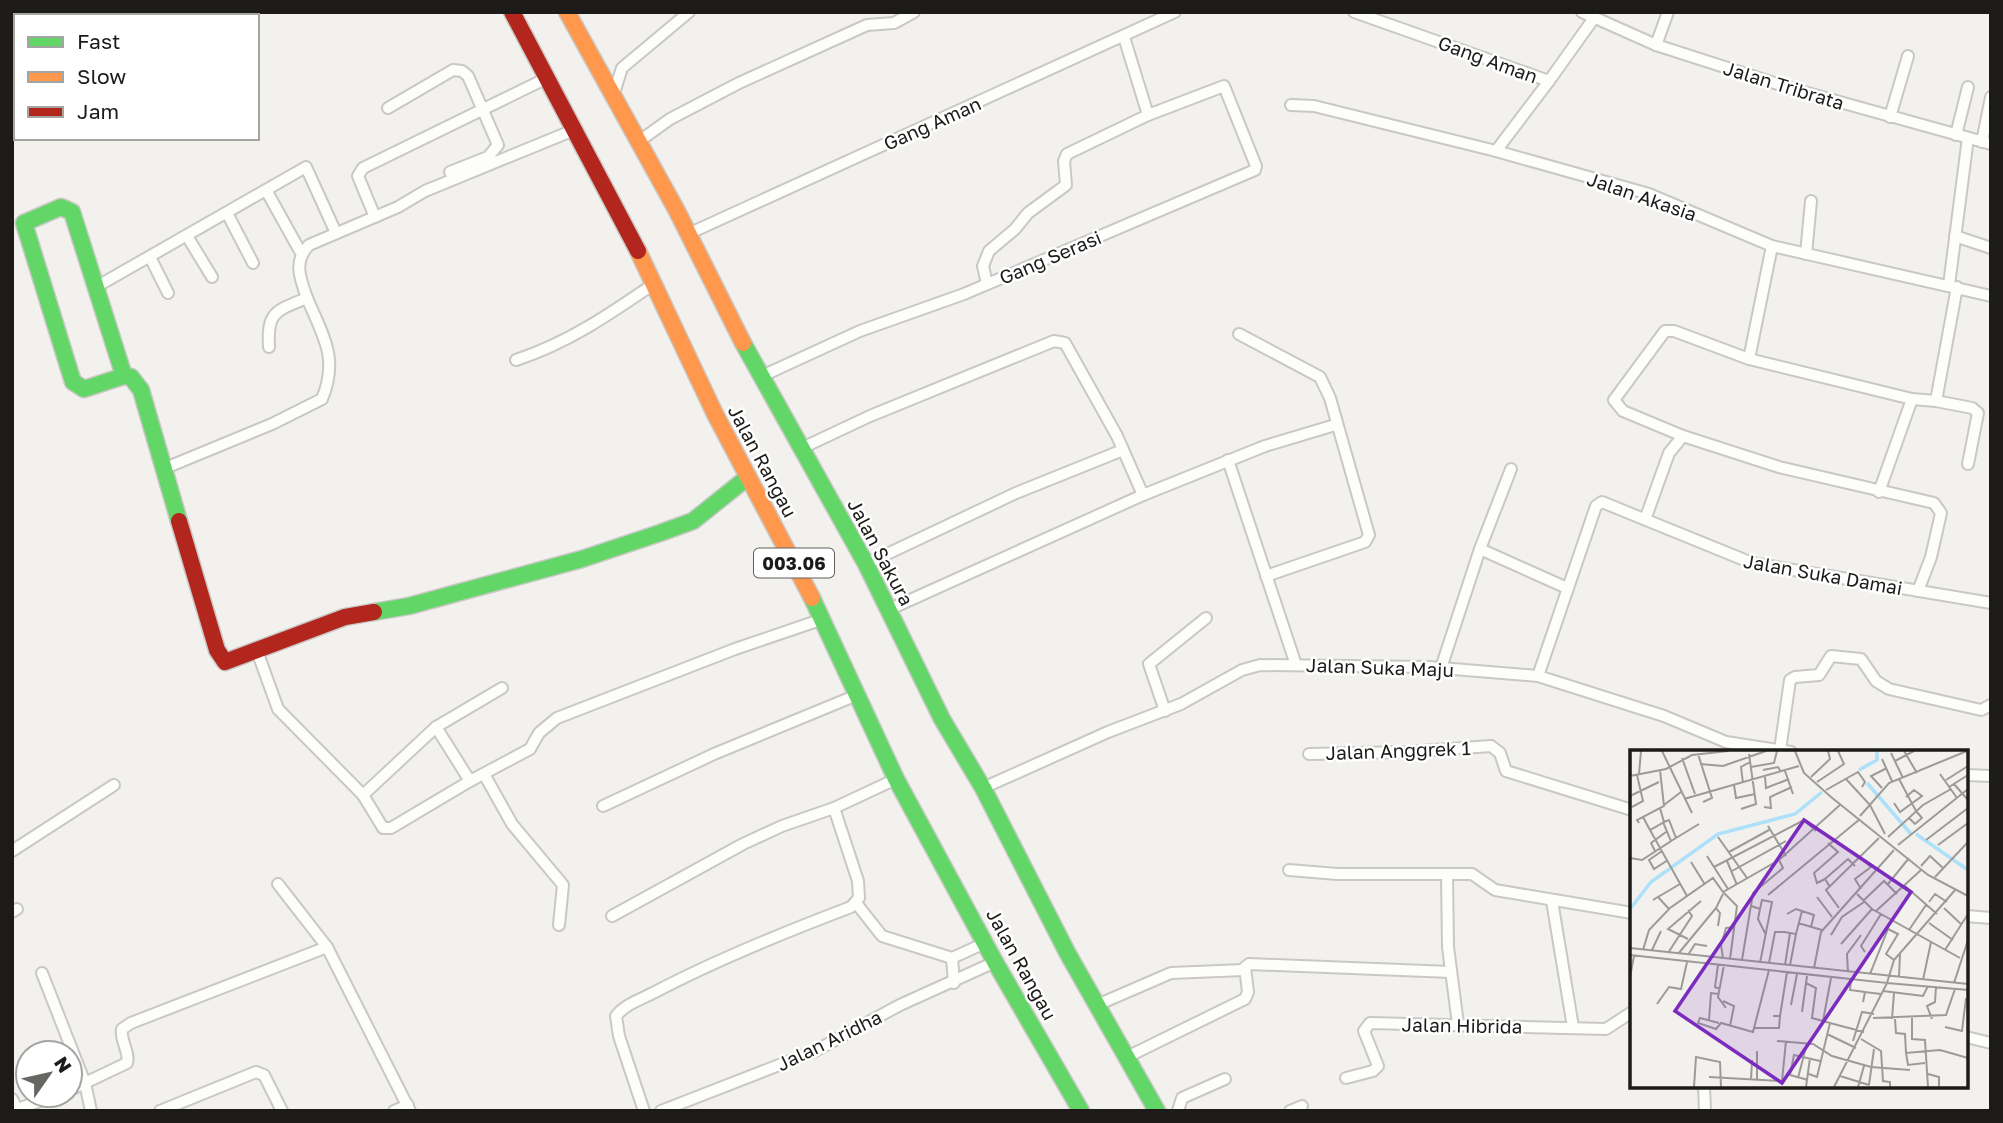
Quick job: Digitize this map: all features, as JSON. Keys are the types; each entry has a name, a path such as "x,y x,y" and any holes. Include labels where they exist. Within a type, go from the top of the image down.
{"street":[{"name":"Jalan Rangau","path":"512,12 655,283 748,477 823,619 895,779 995,962 1081,1111"},
{"name":"Jalan Sakura","path":"567,12 688,234 760,377 866,564 942,719 983,788 1097,1005 1157,1111"},
{"path":"612,98 622,68 689,12"},
{"path":"888,12 894,23"},
{"path":"638,142 670,119 739,83 867,25 894,23 914,12"},
{"name":"Gang Aman","path":"688,234 1175,12"},
{"name":"Gang Aman","path":"1354,12 1549,81 1594,18"},
{"name":"Jalan Tribrata","path":"1582,12 1656,45 1890,117 1986,143"},
{"path":"1656,45 1668,12"},
{"path":"987,284 983,266 989,251 1015,229 1027,213 1063,189 1068,180 1064,161 1067,154 1148,115 1124,37"},
{"path":"1890,117 1908,56"},
{"path":"388,108 457,69 468,76 498,140 497,149 488,157 450,172"},
{"path":"375,217 360,183 360,171 547,78"},
{"path":"1496,151 1549,81"},
{"name":"Gang Serasi","path":"760,377 860,331 987,284 1253,171 1256,166 1224,86 1148,115"},
{"path":"1956,135 1968,87"},
{"path":"1986,143 1991,97"},
{"name":"Jalan Akasia","path":"1291,105 1314,106 1496,151 1649,194 1772,246 1991,296"},
{"path":"163,469 272,424 322,399 330,374 331,357 307,298 298,265 301,253 319,239 375,217 425,191 574,130"},
{"path":"1936,401 1953,286 1955,236 1968,138"},
{"path":"96,288 306,167 336,233"},
{"path":"266,190 301,253"},
{"path":"1806,254 1811,201"},
{"path":"124,376 69,209 61,207 18,226 73,382 84,389 124,376 131,377 141,390 220,658 232,661 345,617 409,606 582,559 660,533 693,521 723,500 748,477"},
{"path":"227,213 253,263"},
{"path":"187,236 212,277"},
{"path":"1955,236 1991,248"},
{"path":"1749,359 1772,246"},
{"path":"150,257 169,293"},
{"path":"516,360 546,350 589,329 655,283"},
{"path":"269,347 268,324 272,317 307,298"},
{"path":"1918,591 1931,557 1940,510 1934,503 1779,467 1683,436 1623,411 1614,400 1659,336 1674,331 1749,359 1912,399 1972,408 1978,414 1968,464"},
{"path":"1239,334 1320,377 1330,398 1335,425 1369,538 1266,576"},
{"path":"802,448 870,416 1060,341 1065,343 1123,450 1143,495"},
{"path":"1879,492 1912,399"},
{"path":"888,610 1143,495 1228,460 1335,425"},
{"path":"1646,517 1669,453 1683,436"},
{"path":"866,564 1016,493 1123,450"},
{"path":"1228,460 1296,665"},
{"path":"1441,668 1480,549 1511,469"},
{"name":"Jalan Suka Damai","path":"1538,676 1597,504 1610,502 1731,557 1752,563 1991,603"},
{"path":"1480,549 1567,588"},
{"path":"1165,711 1149,664 1206,618"},
{"path":"257,651 278,709 363,795 379,825 387,830 530,749 539,733 557,718 735,649 823,619"},
{"path":"1786,750 1790,680 1795,677 1819,675 1831,656 1861,659 1878,684 1889,689 1981,710 1991,705"},
{"name":"Jalan Suka Maju","path":"983,788 1108,732 1165,711 1250,667 1296,665 1441,668 1538,676 1664,716 1725,747 1771,750"},
{"path":"363,795 436,727 502,688"},
{"path":"603,806 714,754 857,695"},
{"path":"436,727 470,781"},
{"name":"Jalan Anggrek 1","path":"1310,754 1406,752 1491,746 1500,753 1506,771 1630,809"},
{"path":"484,774 512,824 563,885 559,925"},
{"path":"1968,775 1991,776"},
{"path":"612,916 743,844 782,826 834,808 895,779"},
{"path":"12,851 114,785"},
{"path":"644,1111 615,1025 619,1012 695,972 856,903 859,898 858,881 834,808"},
{"path":"1289,870 1472,874 1490,889 1630,913"},
{"path":"1447,875 1451,972 1458,1024"},
{"path":"278,884 327,947 409,1108 394,1111"},
{"path":"1552,901 1573,1027"},
{"path":"856,903 881,936 952,958 985,943"},
{"path":"1968,916 1991,918"},
{"path":"85,1083 127,1063 129,1056 121,1034 122,1029 131,1023 327,947"},
{"path":"952,958 954,983"},
{"name":"Jalan Aridha","path":"660,1111 815,1051 900,1005 954,983 995,962"},
{"path":"1097,1005 1171,973 1244,970 1249,964 1451,972"},
{"path":"1127,1057 1245,999 1248,992 1244,970"},
{"path":"42,973 85,1083 90,1111"},
{"name":"Jalan Hibrida","path":"1346,1078 1373,1071 1378,1066 1364,1031 1367,1025 1458,1024 1606,1029 1630,1013"},
{"path":"1968,1037 1991,1043"},
{"path":"160,1111 256,1072 264,1075 282,1111"},
{"path":"1178,1111 1182,1098 1225,1079"},
{"path":"1704,1088 1705,1111"},
{"path":"1290,1111 1302,1106"}],"traffic: fast":[{"path":"124,376 72,212 61,207 24,223 73,382 84,389 124,376 131,377 141,390 179,521"},
{"path":"743,343 866,564 942,719 983,788 1068,954 1157,1111"},
{"path":"374,612 409,606 582,559 660,533 693,521 748,477"},
{"path":"812,598 896,779 995,962 1081,1111"}],"traffic: slow":[{"path":"567,12 677,211 743,343"},
{"path":"638,251 715,414 812,598"}],"traffic: jam":[{"path":"512,12 638,251"},
{"path":"179,521 217,650 225,662 345,617 374,612"}]}
